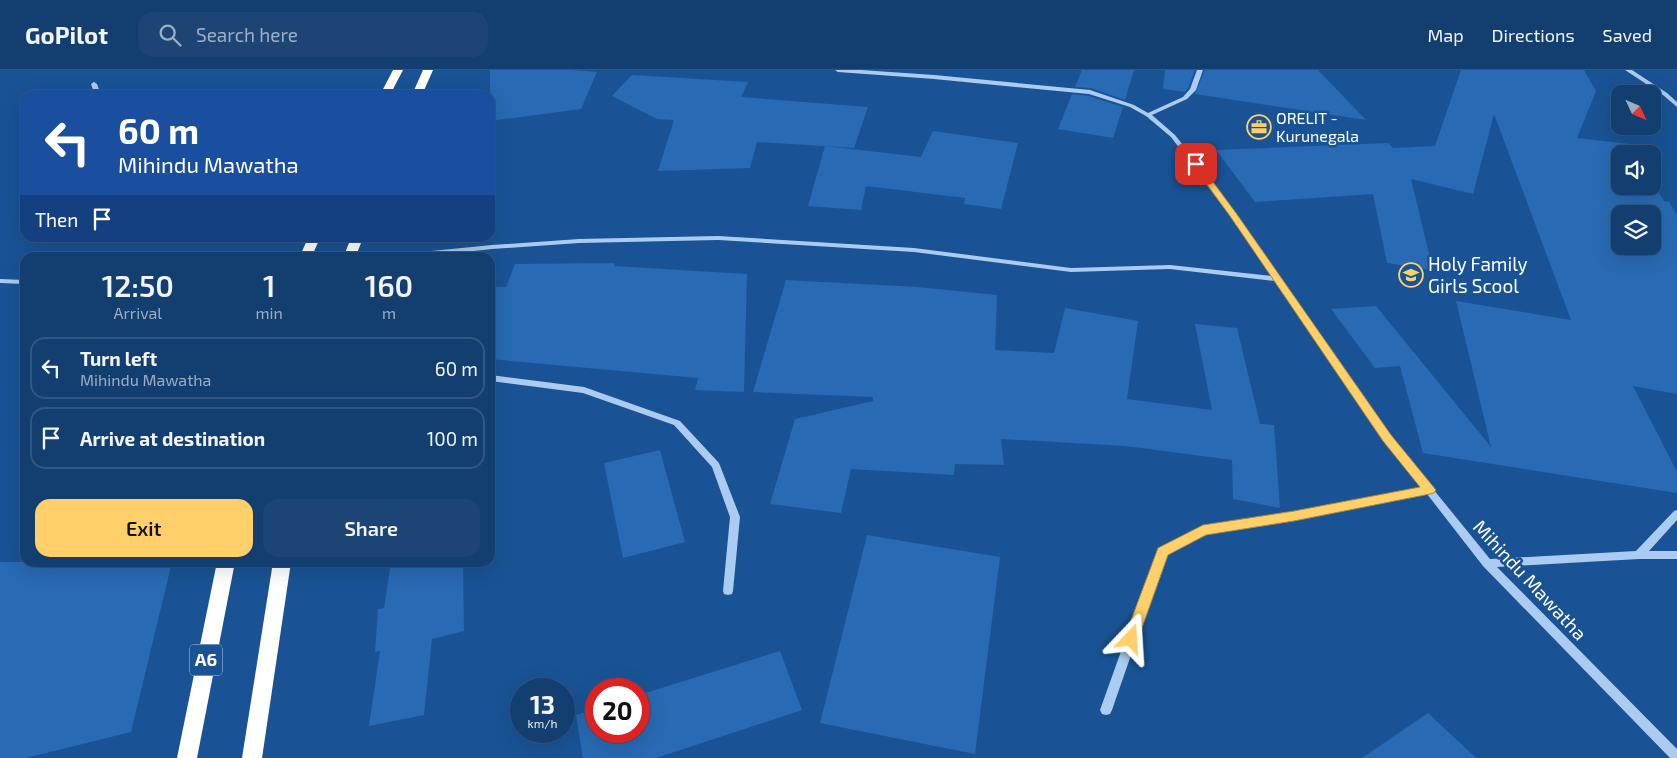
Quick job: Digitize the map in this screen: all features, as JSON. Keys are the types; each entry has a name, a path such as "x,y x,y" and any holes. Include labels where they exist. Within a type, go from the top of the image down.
{"highway":[{"path":"388,90 398,70"},
{"path":"419,90 428,70"},
{"name":"A6","path":"187,758 225,567"},
{"path":"252,758 281,567"}],"street":[{"name":"Mihindu Mawatha","path":"838,70 884,72 1090,92 1132,106 1148,115 1173,136 1196,164 1387,438 1486,563 1677,757"},
{"path":"1148,115 1185,98 1193,90 1200,70"},
{"path":"1628,70 1665,94 1677,105"},
{"path":"94,84 96,90"},
{"path":"442,252 579,241 718,238 914,250 1071,270 1170,267 1276,279"},
{"path":"0,280 20,282"},
{"path":"495,379 584,390 678,423 716,465 735,517 728,591"},
{"path":"1106,710 1162,551 1203,530 1294,516 1430,490"},
{"path":"1639,555 1677,514"},
{"path":"1486,563 1639,555 1677,555"}],"building":[{"path":"490,70 572,70 597,72 581,109 495,120 495,90 490,90"},
{"path":"1082,70 1134,70 1125,100 1091,88 1075,87"},
{"path":"1165,70 1195,70 1185,92 1163,89"},
{"path":"1205,70 1318,70 1366,120 1195,94"},
{"path":"1461,70 1584,70 1596,91 1577,138 1630,145 1611,145 1611,195 1660,195 1664,201 1669,202 1677,215 1677,394 1633,386 1677,472 1677,493 1423,453 1400,366 1375,368 1331,309 1376,306 1491,447 1456,301 1571,320 1494,114 1473,194 1411,179 1433,270 1387,263 1373,194 1255,202 1216,150 1388,143 1393,148 1435,146"},
{"path":"632,75 748,82 741,97 868,107 854,148 757,142 750,168 658,171 674,120 657,119 612,96"},
{"path":"1072,94 1089,96 1123,107 1113,138 1058,129"},
{"path":"933,131 1018,143 1001,209 964,204 965,198 866,186 861,210 808,206 825,146 921,157"},
{"path":"615,263 614,266 747,274 744,392 695,390 698,378 495,359 495,287 506,287 515,264"},
{"path":"786,280 917,287 997,295 995,350 1054,353 1065,308 1138,321 1127,399 1212,410 1195,324 1237,328 1260,424 1274,425 1280,508 1233,499 1232,460 1126,446 1001,439 1004,465 955,464 954,475 851,469 841,513 770,504 795,419 873,401 873,397 753,392"},
{"path":"660,450 685,542 623,558 604,463"},
{"path":"867,535 1000,557 975,754 820,723"},
{"path":"0,562 20,562 20,567 171,567 131,732 26,758 0,758"},
{"path":"390,567 463,567 464,631 432,639 424,715 369,726 380,651 375,652 378,609 384,608"},
{"path":"780,651 802,710 656,758 583,758 576,715 585,712 585,743 650,743 650,692"},
{"path":"1428,713 1476,758 1362,758"}],"place":[{"name":"ORELIT - Kurunegala","path":"1259,127"},
{"name":"Holy Family Girls Scool","path":"1411,275"}],"route":[{"path":"1131,639 1162,551 1203,530 1294,516 1430,490 1387,438 1196,164"}]}
